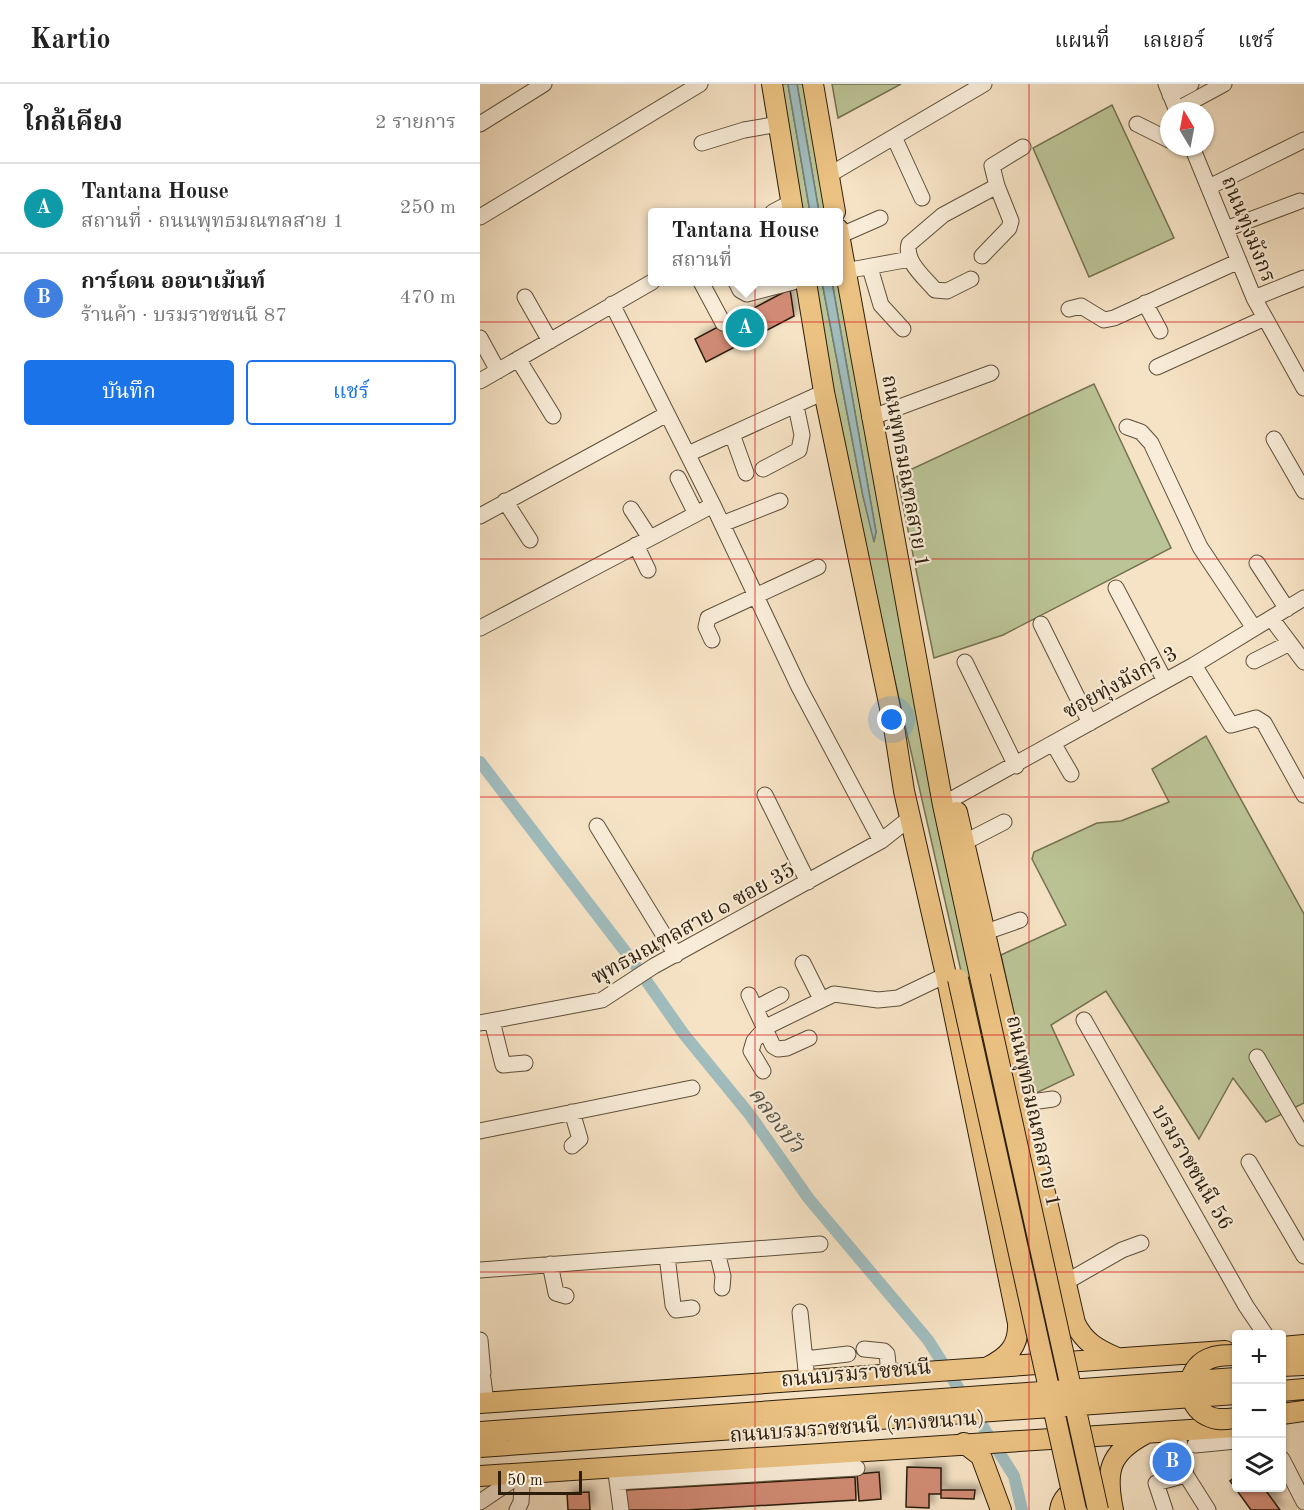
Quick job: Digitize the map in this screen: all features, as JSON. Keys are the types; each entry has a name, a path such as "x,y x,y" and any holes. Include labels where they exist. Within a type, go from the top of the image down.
{"main road":[{"path":"772,84 792,207"},
{"path":"813,84 834,208"},
{"name":"ถนนพุทธมณฑลสาย 1","path":"843,258 870,418 943,805 1098,1510"},
{"path":"807,286 825,392 894,727 910,818 952,977 1076,1510"},
{"name":"ถนนพุทธมณฑลสาย 1","path":"928,721 954,798 965,842 1067,1288 1081,1336 1092,1347 1117,1358"},
{"path":"894,727 916,801 1015,1304 1018,1332 1014,1348 1002,1360 988,1367"},
{"path":"1015,1304 1034,1331 1056,1332 1068,1323 1071,1311 1067,1288"},
{"path":"1286,1347 1304,1345"},
{"path":"482,1408 807,1380 1232,1350"},
{"path":"1286,1353 1304,1352"},
{"path":"1232,1355 1207,1359 1198,1366 1190,1385 1193,1404 1198,1410 1209,1417 1232,1418"},
{"path":"1286,1366 1304,1365"},
{"name":"ถนนบรมราชชนนี","path":"480,1425 1232,1369"},
{"path":"1286,1375 1304,1374"},
{"path":"480,1447 637,1430 1232,1378"},
{"path":"1286,1391 1304,1389"},
{"path":"480,1432 637,1430 1232,1394"},
{"path":"1286,1399 1304,1398"},
{"path":"480,1454 1232,1402"},
{"path":"482,1408 637,1430"},
{"path":"1286,1413 1304,1411"},
{"path":"1286,1424 1304,1422"},
{"name":"ถนนบรมราชชนนี (ทางขนาน)","path":"480,1476 523,1473 616,1474 964,1443 1232,1427"},
{"path":"480,1460 637,1430"},
{"path":"1113,1510 1109,1479 1115,1460 1127,1444 1148,1433"},
{"path":"964,1443 981,1456 1001,1510"},
{"path":"1060,1510 1065,1497 1083,1487 1102,1492 1113,1510"}],"street":[{"path":"480,124 544,84"},
{"path":"480,217 700,84"},
{"path":"829,175 984,84"},
{"path":"1168,89 1191,84"},
{"path":"1192,102 1224,84"},
{"path":"702,143 744,130 779,124"},
{"path":"1137,124 1160,136"},
{"path":"894,137 922,198"},
{"path":"1209,187 1304,140"},
{"path":"982,256 1009,228 1011,221 997,186 992,166 1023,147"},
{"name":"ถนนทุ่งมังกร","path":"1196,156 1254,298 1304,388"},
{"path":"971,279 947,291 935,290 910,259 909,244 943,215 997,186"},
{"path":"1226,229 1300,201"},
{"path":"843,232 880,218"},
{"path":"845,271 910,259"},
{"path":"1069,309 1086,307 1104,320 1239,261"},
{"path":"870,268 881,305 903,329"},
{"path":"1254,298 1304,278"},
{"path":"480,381 648,284"},
{"path":"703,286 723,322"},
{"path":"738,286 747,294 778,286"},
{"path":"525,297 549,341"},
{"path":"1145,303 1160,331"},
{"path":"612,304 633,342 832,751 881,841"},
{"path":"1156,368 1265,318"},
{"path":"480,338 498,371"},
{"path":"518,359 553,416"},
{"path":"870,418 991,373"},
{"path":"688,454 825,392"},
{"path":"763,469 799,450 802,435 796,406"},
{"path":"480,516 667,414"},
{"path":"1127,427 1141,432 1151,443 1200,547 1254,628"},
{"path":"732,434 746,473"},
{"path":"1274,439 1304,491"},
{"path":"678,478 696,514"},
{"path":"505,501 530,540"},
{"path":"722,524 780,501"},
{"path":"480,628 713,505"},
{"path":"631,509 650,538"},
{"path":"636,545 648,570"},
{"path":"1257,563 1287,609"},
{"path":"712,640 706,627 708,618 818,567"},
{"path":"1116,588 1165,681"},
{"name":"ซอยทุ่งมังกร 3","path":"954,798 1016,766 1165,681 1304,598"},
{"path":"1271,618 1304,662"},
{"path":"1041,624 1090,723"},
{"path":"1254,661 1290,643"},
{"path":"965,662 1016,766"},
{"path":"1194,664 1231,725 1256,718 1264,723 1304,795"},
{"path":"1053,743 1071,774"},
{"path":"765,795 781,823 808,882"},
{"name":"พุทธมณฑลสาย ๑ ซอย 35","path":"486,1022 590,1004 654,966 881,841 910,818"},
{"path":"965,842 1004,822"},
{"path":"597,826 676,955"},
{"path":"986,932 1020,920"},
{"path":"803,963 821,999"},
{"path":"763,1071 751,1051 754,1041 766,1027 821,999 834,994 878,999 898,998 952,977"},
{"path":"781,995 753,1002 773,1046 778,1049 787,1048 808,1038"},
{"name":"บรมราชชนนี 56","path":"1084,1020 1262,1330"},
{"path":"486,1022 503,1065 525,1063"},
{"path":"1257,1057 1304,1138"},
{"path":"480,1131 692,1088"},
{"path":"1024,1103 1053,1099"},
{"path":"572,1112 580,1134 580,1139 572,1146"},
{"path":"1249,1162 1304,1256"},
{"path":"1067,1288 1122,1250 1141,1243"},
{"path":"480,1270 820,1244"},
{"path":"717,1252 723,1276 722,1288"},
{"path":"667,1256 673,1305 676,1310 692,1308"},
{"path":"550,1264 556,1293 566,1296"},
{"path":"800,1312 807,1380"},
{"path":"480,1340 483,1376 482,1408"},
{"path":"864,1349 884,1351 887,1354 890,1374"},
{"path":"805,1359 848,1354"},
{"path":"1177,1431 1186,1475 1208,1510"},
{"path":"1196,1445 1232,1441"},
{"path":"621,1510 616,1474 857,1468"},
{"path":"1286,1468 1304,1502"},
{"path":"480,1502 523,1473"},
{"path":"522,1508 523,1473"},
{"path":"1165,1510 1156,1483 1186,1475"}],"green space":[{"path":"779,84 788,84 809,208 801,208"},
{"path":"797,84 805,84 827,208 818,208"},
{"path":"832,84 901,84 838,118"},
{"path":"1112,105 1174,238 1089,277 1033,148"},
{"path":"815,286 823,286 863,496 874,540 876,532 833,286 839,286 1049,1325 1030,1322 961,971 846,466"},
{"path":"1094,384 1171,548 1003,635 934,658 897,476"},
{"path":"1206,736 1304,914 1304,1103 1266,1122 1233,1078 1199,1139 1106,991 1051,1025 1074,1075 1032,1095 1001,955 1066,925 1032,859 1034,852 1097,823 1121,821 1169,802 1152,769"}],"water":[{"path":"788,84 797,84 818,208 809,208"},
{"path":"823,286 833,286 876,532 874,542"}],"building":[{"path":"790,289 794,316 706,362 695,339"},
{"path":"907,1467 941,1468 941,1494 929,1494 929,1508 906,1507"},
{"path":"879,1472 881,1499 859,1501 857,1474"},
{"path":"855,1477 856,1500 686,1510 627,1510 626,1490"},
{"path":"941,1490 975,1490 974,1499 941,1498"},
{"path":"589,1492 590,1510 568,1510 567,1493"},
{"path":"1238,1492 1267,1492 1280,1510 1251,1510"}],"waterway":[{"name":"คลองบัว","path":"480,762 631,959 683,1033 750,1115 809,1199 928,1340 1014,1476 1022,1510"}],"place":[{"name":"Tantana House","path":"745,328"},
{"name":"การ์เดน ออนาเม้นท์","path":"1172,1462"}]}
